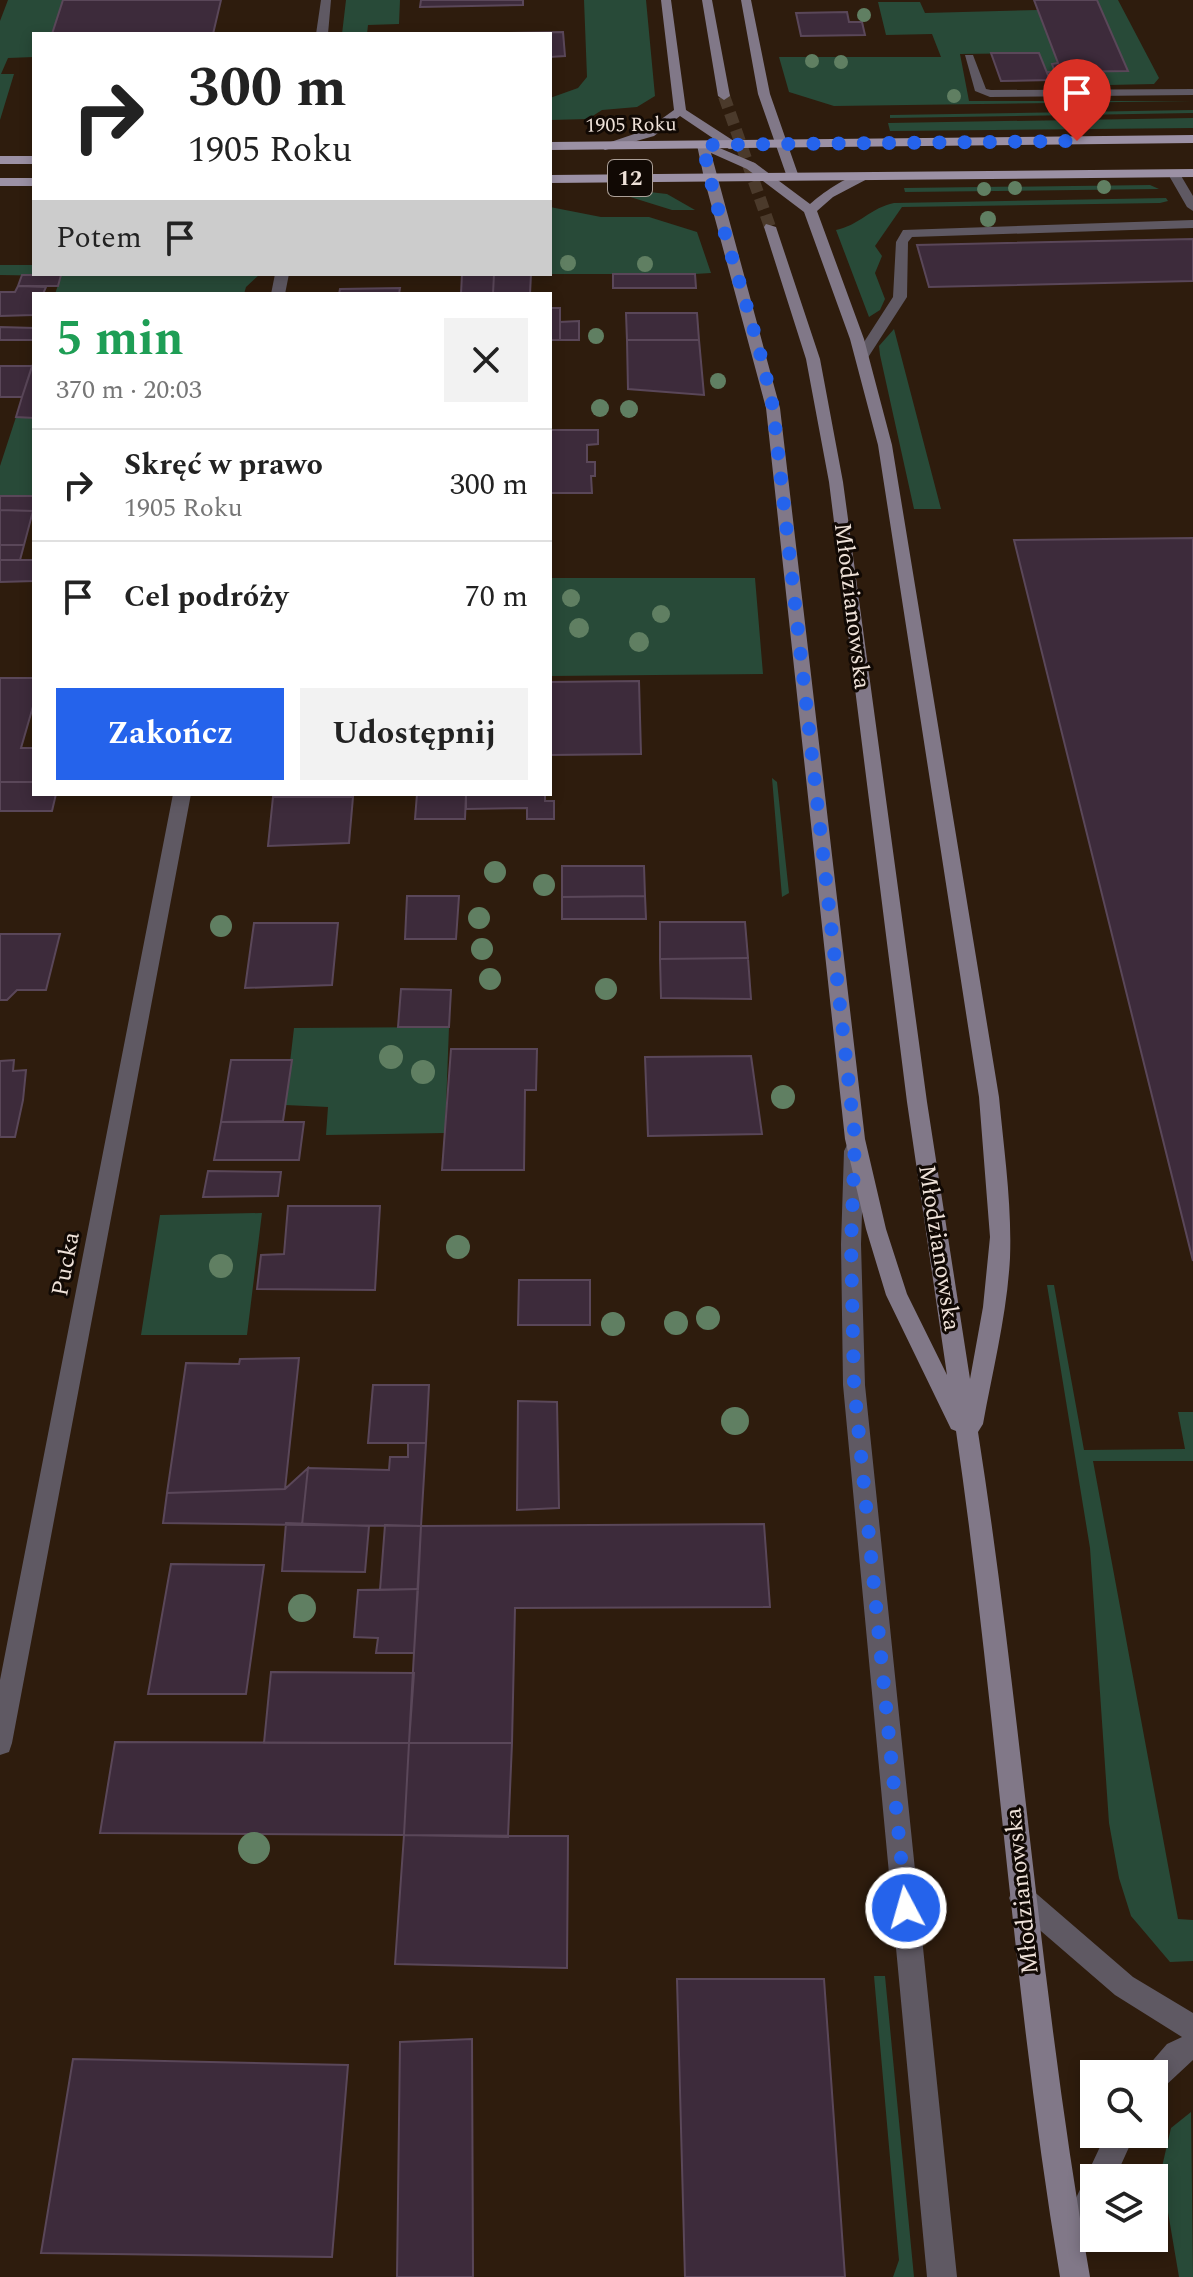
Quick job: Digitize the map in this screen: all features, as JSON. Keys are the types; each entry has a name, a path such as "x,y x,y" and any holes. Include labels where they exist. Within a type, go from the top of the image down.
{"main road":[{"path":"666,0 680,111 730,144 793,177"},
{"path":"707,0 724,96"},
{"path":"746,0 764,94 793,177"},
{"path":"605,146 650,133 680,111"},
{"name":"1905 Roku","path":"552,146 1193,139"},
{"path":"703,145 751,166 810,210 862,356 885,445 906,559 989,1097 1000,1237 995,1291 969,1442"},
{"path":"703,145 709,178 762,352 773,408 855,1139 876,1229 897,1295 969,1442"},
{"path":"0,160 32,160"},
{"name":"12","path":"552,179 1193,173"},
{"path":"810,210 829,194 865,177"},
{"path":"0,182 32,182"},
{"name":"Młodzianowska","path":"770,227 813,359 827,420 915,1087 990,1585 1022,1898 1052,2144 1075,2277"}],"street":[{"path":"322,32 326,0"},
{"path":"969,57 981,91 990,94 1193,92"},
{"path":"1174,174 1193,207"},
{"path":"862,356 900,297 902,242 908,233 1193,224"},
{"name":"Pucka","path":"0,1743 182,796"},
{"path":"855,1139 851,1244 854,1385 942,2277"},
{"path":"1022,1898 1124,1986 1193,2028"},
{"path":"1168,2063 1193,2046"},
{"path":"1069,2243 1080,2220"}],"green space":[{"path":"8,0 63,0 53,32 32,32 32,57 8,58 1,74 14,74 0,120 0,21"},
{"path":"346,0 400,0 399,24 368,25 367,32 342,32"},
{"path":"584,0 646,0 655,96 637,107 602,110 588,119 552,120 552,97 578,88 587,77"},
{"path":"1097,0 1118,0 1159,78 1154,84 1109,85 1103,72 1128,71"},
{"path":"878,2 920,2 925,13 1038,10 1058,63 1052,64 1055,72 1047,72 1039,53 960,54 969,101 1193,101 834,106 789,92 779,57 941,57 932,34 886,35"},
{"path":"1193,110 1193,113 890,118 890,115"},
{"path":"1193,118 1193,128 890,131 888,123"},
{"path":"1150,185 1159,189 905,192 904,188"},
{"path":"623,189 667,194 695,210 672,210 627,196"},
{"path":"1166,198 1168,201 1160,203 902,207 875,246 882,256 875,273 885,299 880,310 869,317 836,230 894,203"},
{"path":"552,207 601,217 649,217 697,232 711,273 552,274"},
{"path":"0,265 32,265 32,276 0,275"},
{"path":"61,276 258,276 245,292 56,292"},
{"path":"894,329 941,509 914,509 879,346"},
{"path":"16,417 32,418 32,496 0,496 0,466"},
{"path":"552,578 755,578 763,674 552,676"},
{"path":"772,778 777,782 789,893 782,897"},
{"path":"449,1027 445,1133 326,1135 328,1107 285,1105 294,1028"},
{"path":"262,1213 247,1335 141,1335 160,1215"},
{"path":"1047,1285 1054,1285 1084,1450 1185,1449 1178,1412 1193,1412 1193,1461 1093,1461 1178,1919 1193,1920 1193,1961 1170,1962 1131,1916 1119,1878 1109,1823 1090,1548"},
{"path":"874,1976 885,1976 914,2277 893,2277 899,2260"},
{"path":"1191,2112 1193,2277 1179,2277 1168,2212 1168,2164 1163,2164 1171,2128"}],"building":[{"path":"63,0 221,0 213,32 53,32"},
{"path":"421,0 523,0 523,5 420,7"},
{"path":"1034,0 1097,0 1128,71 1055,72 1052,64 1058,63"},
{"path":"847,12 849,22 862,22 865,35 801,36 796,13"},
{"path":"552,32 563,32 565,56 552,57"},
{"path":"991,53 1039,53 1050,80 1001,81"},
{"path":"1047,72 1103,72 1107,80 1050,80"},
{"path":"1193,239 1193,281 929,287 917,245"},
{"path":"613,274 695,274 696,288 613,288"},
{"path":"22,275 61,276 58,286 18,286"},
{"path":"462,276 494,276 493,292 461,292"},
{"path":"494,276 531,276 530,292 493,292"},
{"path":"18,286 46,287 44,292 32,292 32,315 0,316 0,292 15,292"},
{"path":"400,288 399,292 339,292 340,289"},
{"path":"552,308 560,308 560,340 552,340"},
{"path":"626,313 697,313 699,340 627,340"},
{"path":"579,321 579,340 560,340 560,322"},
{"path":"0,327 32,328 32,340 0,340"},
{"path":"627,340 699,340 704,395 628,389"},
{"path":"0,366 32,366 22,397 0,397"},
{"path":"32,367 32,418 16,417"},
{"path":"552,430 598,430 598,444 587,445 587,462 595,462 595,476 591,476 592,493 552,493"},
{"path":"0,496 32,496 32,511 0,510"},
{"path":"0,510 32,511 24,545 0,545"},
{"path":"1193,538 1193,1261 1014,540"},
{"path":"0,545 24,545 20,560 0,560"},
{"path":"0,560 32,560 32,581 0,582"},
{"path":"0,678 32,678 32,710 21,748 32,748 32,782 0,782"},
{"path":"639,681 641,754 552,755 552,682"},
{"path":"0,782 32,782 32,796 56,796 52,811 0,811"},
{"path":"417,796 466,796 465,819 415,819"},
{"path":"466,796 545,796 545,801 554,801 554,819 527,819 527,808 466,809"},
{"path":"273,797 353,797 349,843 268,846"},
{"path":"562,866 644,866 645,896 562,897"},
{"path":"407,896 459,896 456,939 405,939"},
{"path":"645,896 646,919 562,919 562,897"},
{"path":"660,922 745,922 748,958 660,959"},
{"path":"254,923 338,923 332,985 245,988"},
{"path":"0,934 60,934 46,990 17,990 7,1000 0,1000"},
{"path":"748,958 751,999 661,998 660,959"},
{"path":"401,989 451,990 449,1027 398,1027"},
{"path":"451,1049 537,1049 536,1090 525,1090 524,1170 442,1170"},
{"path":"751,1056 762,1134 648,1136 645,1057"},
{"path":"14,1060 13,1071 26,1070 23,1100 15,1137 0,1137 0,1061"},
{"path":"231,1060 292,1060 283,1121 221,1122"},
{"path":"221,1122 304,1122 299,1160 214,1160"},
{"path":"208,1171 281,1172 278,1196 203,1197"},
{"path":"288,1206 380,1206 375,1290 257,1289 261,1255 284,1254"},
{"path":"519,1280 590,1280 590,1325 518,1325"},
{"path":"299,1358 285,1489 167,1493 186,1363 239,1364 240,1359"},
{"path":"373,1385 429,1385 426,1443 368,1443"},
{"path":"518,1401 557,1402 559,1508 517,1510"},
{"path":"408,1443 426,1443 421,1526 302,1525 308,1468 389,1470 390,1457 408,1457"},
{"path":"308,1468 302,1525 163,1523 167,1493 285,1489"},
{"path":"286,1523 369,1526 365,1572 282,1571"},
{"path":"764,1524 770,1607 515,1608 512,1743 409,1743 421,1526"},
{"path":"385,1525 421,1526 418,1589 380,1590"},
{"path":"171,1564 264,1565 246,1694 148,1694"},
{"path":"418,1589 414,1653 376,1653 378,1638 354,1637 358,1590"},
{"path":"271,1672 414,1673 409,1743 264,1743"},
{"path":"115,1742 409,1743 404,1835 100,1833"},
{"path":"409,1743 512,1743 508,1837 404,1835"},
{"path":"404,1835 568,1836 567,1968 395,1964"},
{"path":"677,1979 824,1979 845,2277 685,2277"},
{"path":"472,2039 473,2277 397,2277 400,2042"},
{"path":"73,2059 348,2065 332,2257 41,2253"}],"tunnel":[{"path":"724,96 770,227"}],"route":[{"path":"906,1908 854,1385 851,1244 855,1139 773,408 762,352 712,194 703,145 1077,141"}]}
